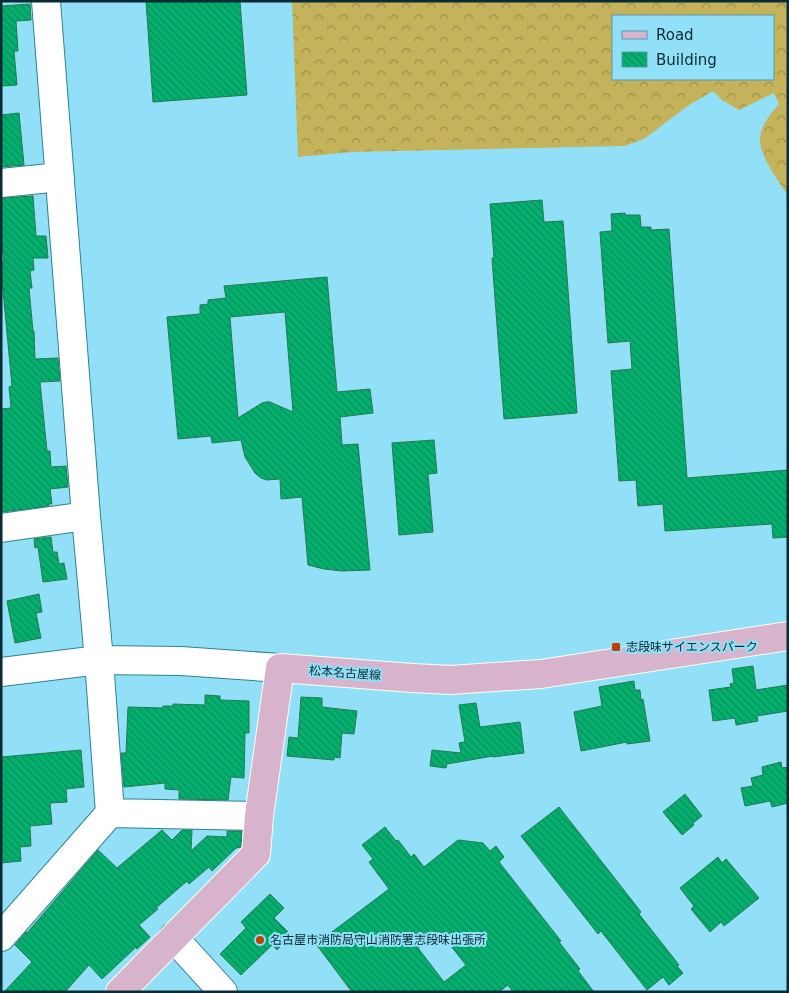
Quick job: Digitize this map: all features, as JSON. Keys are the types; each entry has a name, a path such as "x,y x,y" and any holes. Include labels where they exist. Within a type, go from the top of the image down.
{"main road":[{"name":"松本名古屋線","path":"280,668 450,680 541,674 788,636"},
{"path":"120,992 256,854 259,816 280,668"}],"street":[{"path":"1,937 110,813 46,1"},
{"path":"1,183 60,177"},
{"path":"1,528 86,516"},
{"path":"1,672 99,660 180,661 280,668"},
{"path":"110,813 259,816"},
{"path":"173,937 223,992"}],"green space":[{"path":"292,1 788,1 788,196 770,168 763,153 760,139 764,124 779,104 774,93 739,110 722,100 713,91 689,105 644,139 624,146 352,152 298,157"}],"building":[{"path":"146,1 240,1 247,95 153,102"},
{"path":"30,4 31,20 16,21 18,51 14,51 17,85 1,86 1,6"},
{"path":"19,113 24,165 1,167 1,115"},
{"path":"33,196 36,236 46,236 48,258 33,258 34,270 30,271 32,288 29,288 35,359 58,358 60,381 40,382 47,451 50,451 51,467 66,466 68,487 50,489 52,504 48,504 49,506 1,512 1,409 11,408 9,387 12,386 1,269 1,262 4,262 1,236 1,198"},
{"path":"542,200 544,222 563,221 577,413 504,419 492,258 494,258 490,204"},
{"path":"625,213 625,215 640,215 641,227 651,227 651,230 669,229 687,478 788,470 788,537 773,538 772,524 665,531 663,504 638,506 636,480 619,481 611,371 632,369 630,341 608,343 600,232 612,231 611,214"},
{"path":"327,277 337,392 370,389 373,413 340,417 342,445 358,444 370,570 342,571 308,565 302,497 281,499 280,479 267,480 255,473 245,457 241,440 212,443 211,436 178,439 167,317 200,314 200,305 208,304 208,300 226,298 224,286","holes":["285,312 293,412 266,402 238,418 230,317"]},
{"path":"434,440 437,473 428,474 433,532 399,535 392,443"},
{"path":"51,537 53,552 57,552 59,564 64,563 67,579 43,582 38,547 35,548 34,539"},
{"path":"39,594 42,612 36,613 41,638 15,643 7,601"},
{"path":"753,666 756,690 788,685 788,711 757,716 758,721 736,725 735,718 713,721 709,690 731,687 730,684 734,683 732,669"},
{"path":"634,681 635,690 640,690 641,700 643,699 650,741 627,744 627,742 581,751 574,712 602,706 599,687"},
{"path":"205,695 220,696 220,700 249,701 249,733 245,733 244,778 231,777 228,800 179,799 179,790 165,789 165,783 124,787 121,753 126,753 128,707 162,708 163,706 173,706 173,704 205,705"},
{"path":"301,697 322,698 322,707 357,711 354,734 342,733 340,758 334,757 334,760 287,756 289,737 298,738"},
{"path":"476,703 480,727 520,722 524,753 447,764 446,768 430,766 432,750 461,753 459,743 465,742 459,705"},
{"path":"81,750 84,787 66,789 67,802 50,803 52,824 30,826 31,846 20,847 21,861 1,863 1,757"},
{"path":"781,762 782,768 788,767 788,803 772,807 770,801 745,806 741,788 753,786 751,778 763,775 762,767"},
{"path":"685,794 702,816 682,835 663,812"},
{"path":"559,807 641,912 639,914 679,965 677,966 683,973 669,985 663,977 647,990 601,931 598,934 521,836"},
{"path":"385,827 411,857 414,854 424,867 458,840 483,843 490,851 496,846 504,857 499,862 561,941 559,942 580,969 578,971 594,992 513,992 508,985 499,992 352,992 316,944 389,889 369,862 373,859 362,845","holes":["439,931 466,965 444,982 418,948"]},
{"path":"162,830 172,840 182,830 192,830 191,851 207,836 227,837 227,831 242,831 241,847 236,848 212,871 209,867 189,884 187,881 156,908 158,909 139,925 150,937 137,949 136,947 102,979 89,965 65,992 4,992 32,962 15,945 98,850 117,868"},
{"path":"718,857 722,863 726,859 759,898 724,926 721,922 710,932 691,909 694,906 680,888"},
{"name":"名古屋市消防局守山消防署志段味出張所","path":"270,894 284,908 274,918 291,935 277,950 272,945 241,975 220,954 246,928 241,922"}],"place":[{"name":"志段味サイエンスパーク","path":"616,647"},
{"name":"名古屋市消防局守山消防署志段味出張所","path":"260,940"}]}
